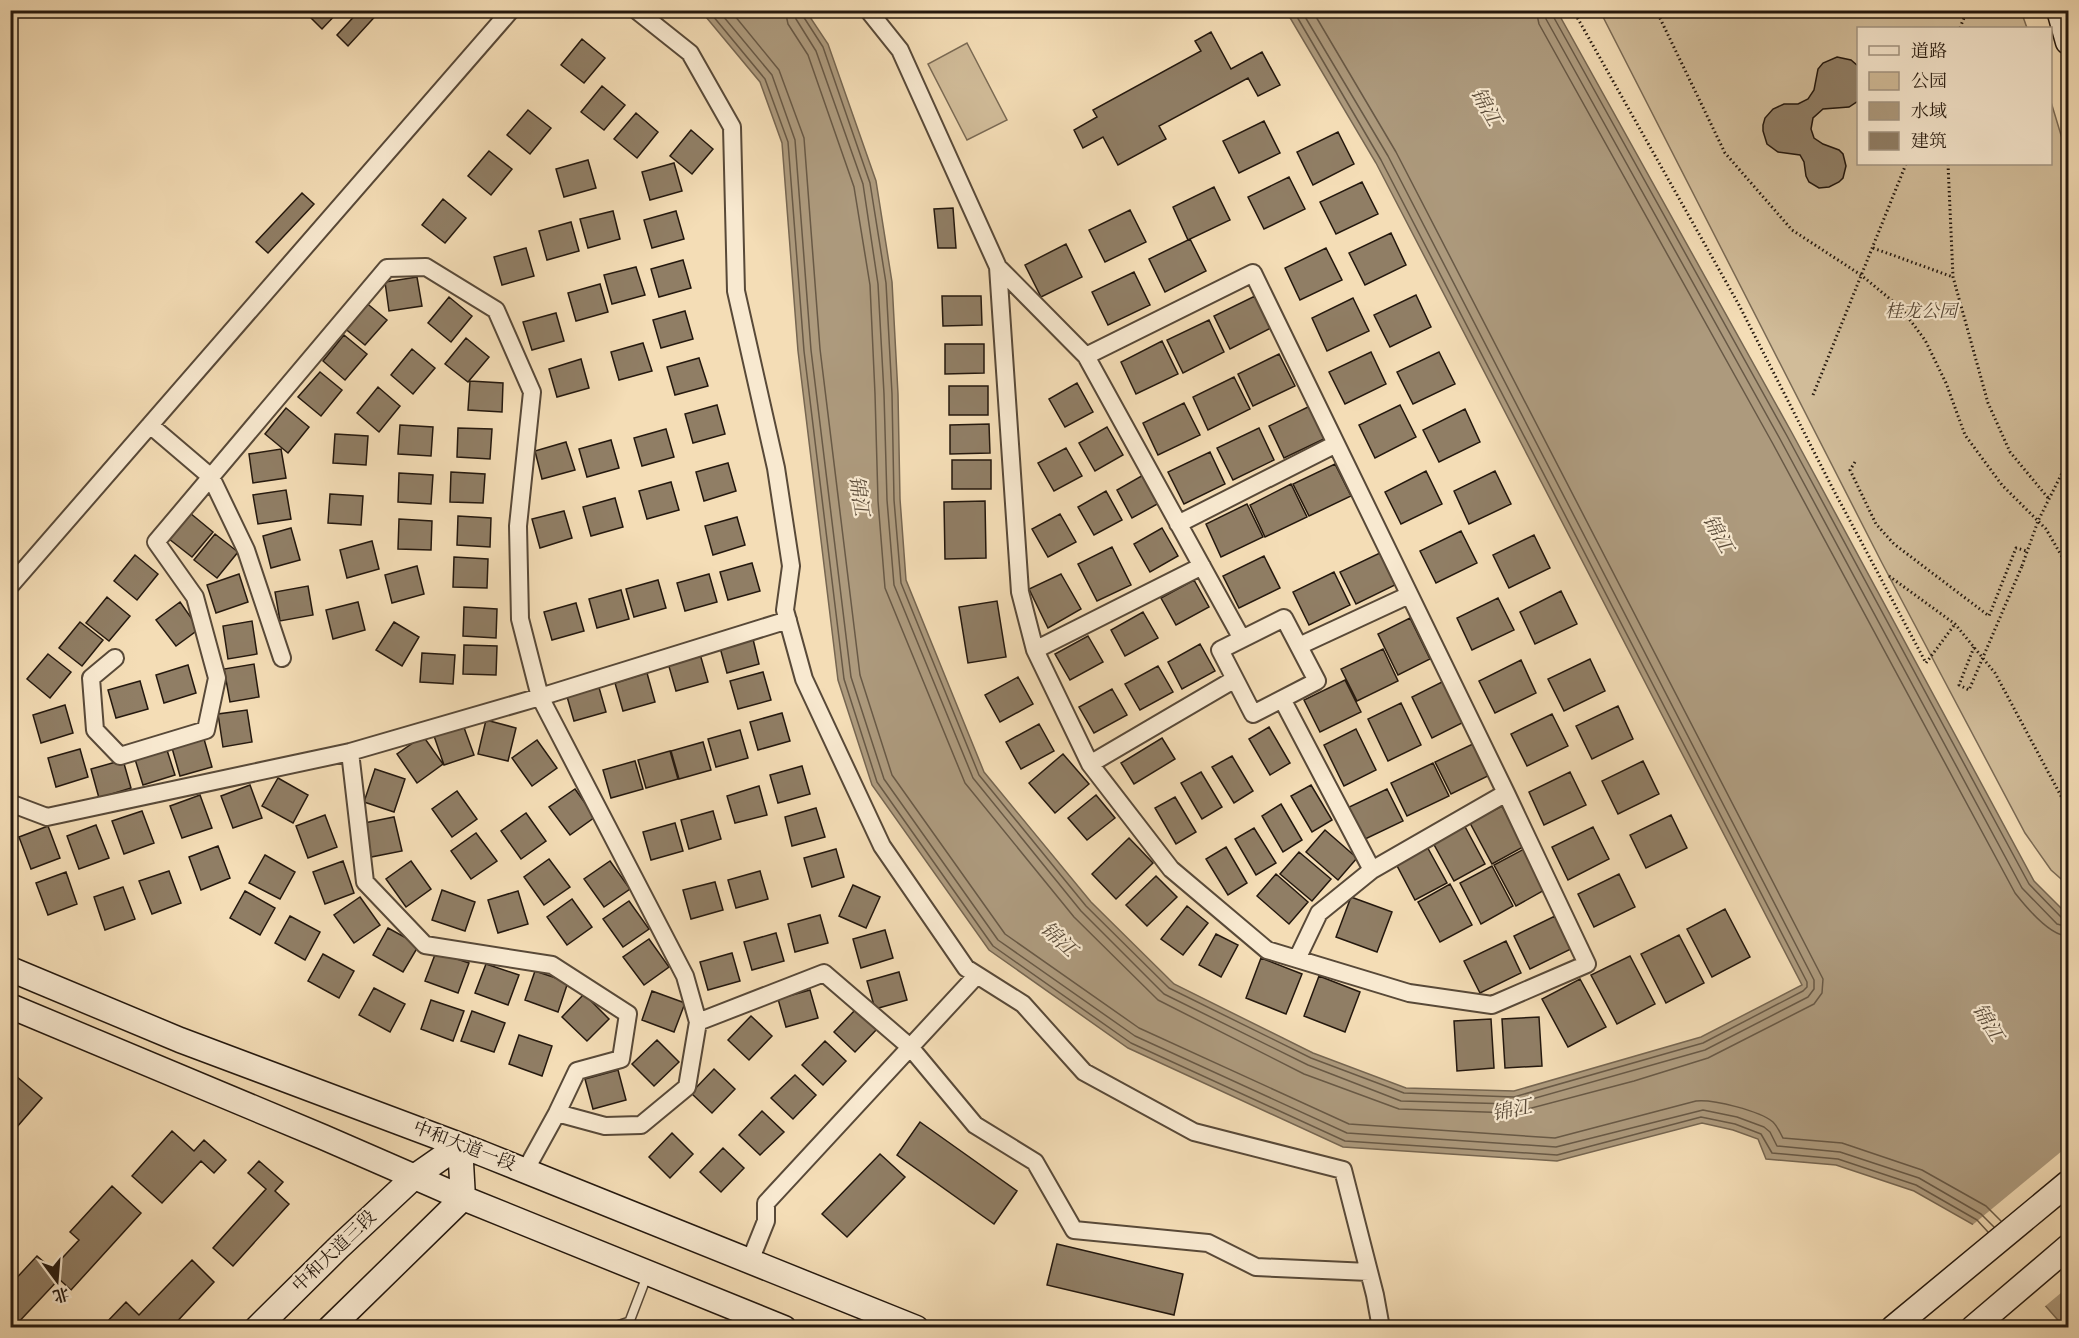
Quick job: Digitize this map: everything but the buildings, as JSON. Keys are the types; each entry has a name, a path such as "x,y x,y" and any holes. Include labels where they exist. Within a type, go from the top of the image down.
{"main road":[{"path":"2059,10 2068,42"},
{"name":"中和大道一段","path":"10,969 180,1040 460,1145 916,1328"},
{"path":"10,1006 463,1198 780,1327"},
{"path":"330,1328 463,1198 460,1145"},
{"name":"中和大道三段","path":"257,1328 414,1177 460,1145"},
{"path":"1896,1325 2068,1183"},
{"path":"1973,1328 2068,1247"}],"street":[{"path":"10,585 511,10"},
{"path":"636,10 690,53 732,127 736,291 776,468 791,566 785,609 804,680 882,846 966,968 1023,1004 1084,1072 1194,1132 1342,1170 1381,1328"},
{"path":"868,10 900,50 998,267 1086,356 1242,639"},
{"path":"115,658 91,678 95,730 120,756 206,730 217,678 195,597 156,542 387,268 426,267 496,310 532,392 518,526 520,620 540,697 685,976 698,1022 687,1087 641,1125 605,1126 557,1113"},
{"path":"998,267 1020,592 1035,650 1090,764 1171,869 1268,950 1409,993 1492,1005 1587,964 1253,273 1086,356"},
{"path":"150,425 211,477 246,550 282,658"},
{"path":"1178,524 1336,444"},
{"path":"1035,650 1202,566"},
{"path":"1299,646 1409,596"},
{"path":"1284,618 1299,646 1317,681 1253,714 1220,650 1284,618"},
{"path":"10,803 46,818 350,752 540,697 788,620"},
{"path":"1090,764 1235,679"},
{"path":"1282,699 1372,870"},
{"path":"350,752 365,882 425,945 552,965 628,1014 621,1059 577,1071 525,1171"},
{"path":"1297,959 1319,913 1372,870 1506,793"},
{"path":"698,1022 824,973 910,1047 975,1125 1035,1162 1074,1230 1208,1243 1256,1267 1369,1272"},
{"path":"750,1261 766,1221 766,1203 977,975"}],"lane":[{"path":"610,1328 628,1325 648,1273"}],"path":[{"path":"1573,10 1739,305 1833,489 1926,663 1955,624"},
{"path":"1656,10 1725,153 1792,230 1861,275 1901,308 1925,340 1946,383 1965,435 2002,485 2046,529 2068,567"},
{"path":"1960,27 1967,10"},
{"path":"1813,394 1906,165"},
{"path":"1948,165 1953,278 1988,403 2010,452 2049,499"},
{"path":"1872,248 1953,278"},
{"path":"1974,647 1959,686 1969,690 2022,566 2038,521 2068,461"},
{"path":"1855,462 1850,470 1876,524 1894,544 1989,616 2016,548 2027,551"},
{"path":"1889,576 1955,624 1995,673 2068,809"}],"green space":[{"name":"桂龙公园","path":"1600,11 2021,11 2027,27 1857,27 1857,165 2052,165 2052,105 2068,158 2068,885 2051,870 2025,833 1882,563"},
{"path":"967,43 1007,120 967,140 928,64"}],"water":[{"name":"锦江","path":"701,11 806,11 828,44 876,181 892,282 898,394 900,499 906,580 984,772 1091,902 1174,984 1313,1053 1406,1088 1514,1091 1701,1037 1802,985 1376,163 1286,11 1557,11 1792,433 2034,881 2068,915 2068,1327 2064,1327 1974,1225 1914,1191 1836,1165 1766,1159 1758,1139 1702,1123 1557,1161 1343,1147 1128,1048 989,950 872,785 838,680 798,351 782,143 760,82"}],"pier":[{"path":"2068,1146 2068,1287 2043,1308 1970,1227"}]}
